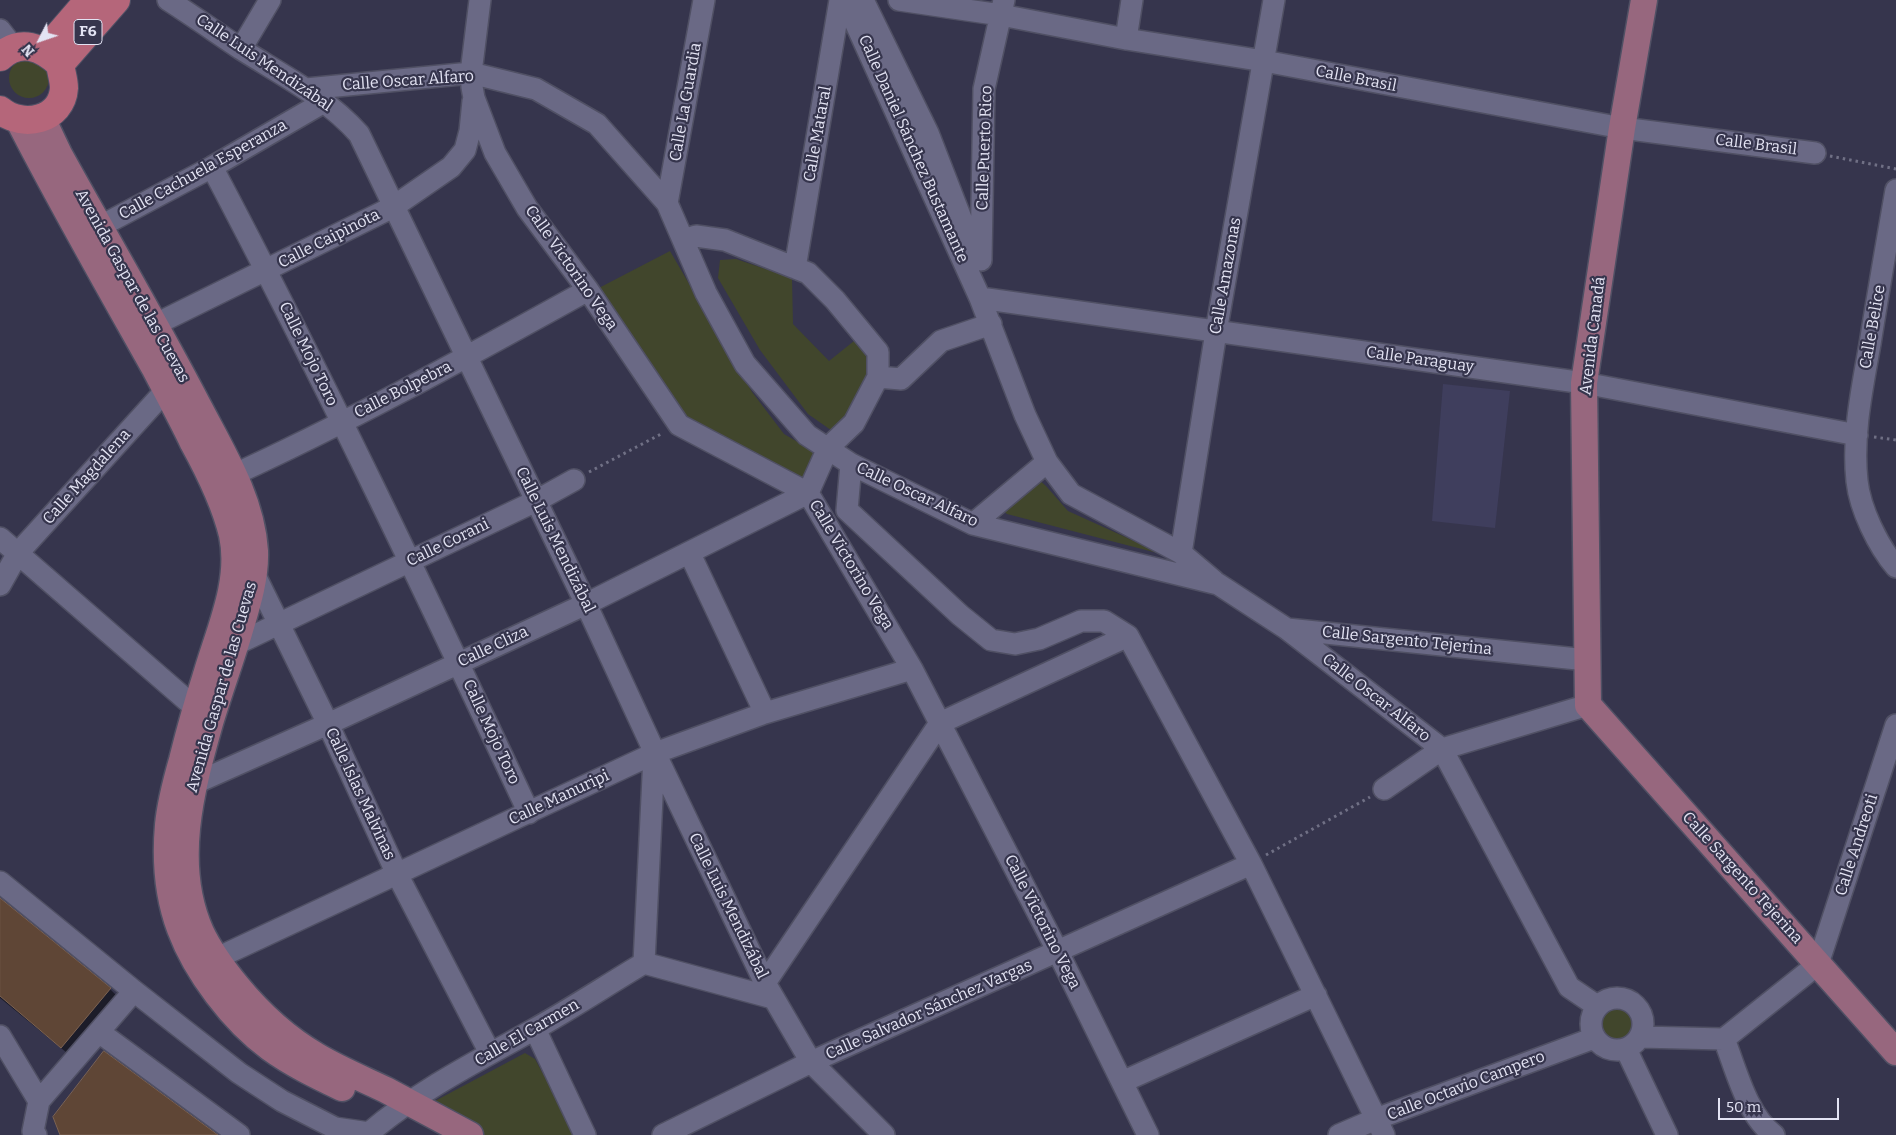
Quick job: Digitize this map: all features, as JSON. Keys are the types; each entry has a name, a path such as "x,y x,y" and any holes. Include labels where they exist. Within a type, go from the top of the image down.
{"highway":[{"name":"F6","path":"52,58 89,0"},
{"name":"F6","path":"52,58 116,0"},
{"path":"5,47 34,47 52,58"},
{"name":"F6","path":"16,120 55,108 61,98 64,88 52,58"}],"main road":[{"name":"Avenida Canadá","path":"1588,705 1584,383 1622,128 1644,0"},
{"name":"Avenida Gaspar de las Cuevas","path":"16,120 92,234 174,382 224,479 246,506 252,531 255,552 254,574 248,603 224,649 203,714 183,789 168,822 168,871 180,930 216,992 252,1033 284,1057 302,1069 470,1135"},
{"name":"Avenida Gaspar de las Cuevas","path":"224,479 234,552 233,583 224,649"},
{"name":"Calle Sargento Tejerina","path":"1588,705 1896,1052"},
{"name":"Avenida Gaspar de las Cuevas","path":"183,789 188,816 187,879 194,910 202,932 217,958 250,1002 291,1039 402,1108 434,1135"}],"street":[{"name":"Calle Luis Mendizábal","path":"168,0 241,49 306,89 345,118 359,134 586,604 654,753 769,991 811,1062 884,1135"},
{"path":"241,49 270,0"},
{"name":"Calle Victorino Vega","path":"480,0 470,73 474,98 495,153 513,185 527,208 588,290 679,425 808,493 912,669 1058,952 1148,1135"},
{"name":"Calle La Guardia","path":"667,203 704,0"},
{"name":"Calle Mataral","path":"795,268 840,0"},
{"name":"Calle Daniel Sánchez Bustamante","path":"846,0 980,298 1025,415 1047,462 1071,494 1181,553 1218,584"},
{"name":"Calle Daniel Sánchez Bustamante","path":"863,0 932,142 970,239 980,298"},
{"name":"Calle Brasil","path":"899,0 1003,8 1126,39 1264,61 1622,128 1815,153"},
{"path":"1126,39 1132,0"},
{"name":"Calle Amazonas","path":"1181,553 1216,332 1274,0"},
{"name":"Calle Puerto Rico","path":"980,298 984,89 1003,8"},
{"name":"Calle Oscar Alfaro","path":"306,89 470,73 536,89 597,124 667,203 706,293 745,364 807,434 851,464 973,524 1218,584 1287,629 1442,749 1569,987 1597,1006"},
{"name":"Calle Caipinota","path":"145,329 393,207 451,167 465,150 470,131 474,98"},
{"name":"Calle Cachuela Esperanza","path":"92,234 324,102"},
{"name":"Calle Mojo Toro","path":"212,167 267,270 342,422 529,813"},
{"name":"Calle Belice","path":"1896,190 1860,402 1857,435 1857,482 1866,517 1890,560 1896,567"},
{"path":"683,240 696,236 725,240 808,273 835,300 878,352 878,377 854,423 828,448 808,493"},
{"name":"Calle Bolpebra","path":"224,479 342,422 588,290"},
{"name":"Calle Paraguay","path":"980,298 1584,383 1857,435"},
{"path":"878,377 901,379 941,342 991,324"},
{"name":"Calle Magdalena","path":"0,585 18,553 174,382"},
{"path":"973,524 1047,462"},
{"path":"851,464 848,510 960,615 991,640 1015,644 1039,639 1081,621 1104,621 1128,636 1251,864 1380,1127"},
{"name":"Calle Corani","path":"224,649 536,501 574,480"},
{"name":"Calle Cliza","path":"183,789 586,604 690,554 808,493"},
{"name":"Calle Islas Malvinas","path":"232,534 254,574 328,724 397,874 490,1053"},
{"path":"0,538 203,714"},
{"path":"690,554 765,714"},
{"name":"Calle Sargento Tejerina","path":"1287,629 1587,660"},
{"path":"654,753 644,963 769,991 940,723 1128,636"},
{"name":"Calle Manuripi","path":"217,958 654,753 765,714 912,669"},
{"path":"1384,789 1442,749 1588,705"},
{"name":"Calle Andreoti","path":"1818,964 1896,725"},
{"name":"Calle Salvador Sánchez Vargas","path":"663,1135 811,1062 1251,864"},
{"path":"0,882 134,992 239,1073 282,1101 335,1128 369,1134"},
{"name":"Calle El Carmen","path":"369,1134 402,1108 490,1053 535,1029 644,963"},
{"path":"1633,1043 1643,1029 1643,1020 1635,1004 1628,1000 1611,998 1597,1006 1590,1022 1591,1030 1594,1038 1600,1045 1608,1049 1617,1050 1633,1043 1724,1039 1818,964"},
{"path":"32,1134 39,1101 134,992"},
{"path":"1122,1082 1316,994"},
{"path":"535,1029 585,1135"},
{"path":"98,1032 238,1135"},
{"path":"0,1036 39,1101"},
{"name":"Calle Octavio Campero","path":"1339,1135 1380,1127 1594,1038"},
{"path":"1724,1039 1752,1109 1766,1129 1774,1135"},
{"path":"1633,1043 1667,1135"}],"path":[{"path":"1815,153 1896,169"},
{"path":"574,480 679,425"},
{"path":"1251,864 1384,789"}],"shaded area":[{"path":"1443,384 1510,391 1495,528 1432,521"}],"green space":[{"path":"33,58 40,61 46,67 49,78 48,86 40,95 33,98 25,98 18,95 10,86 9,74 12,67 21,59"},
{"path":"670,251 752,392 784,434 815,452 816,487 705,443 593,291"},
{"path":"736,259 792,278 793,324 829,361 859,337 869,355 867,379 838,435 808,414 760,350 718,278 720,260"},
{"path":"1038,479 1068,511 1165,555 1007,514 1002,509"},
{"path":"1617,1008 1628,1013 1633,1024 1628,1035 1617,1040 1606,1035 1601,1024 1606,1013"},
{"path":"525,1053 535,1059 576,1135 481,1135 433,1102"}],"building":[{"path":"0,898 111,988 61,1048 0,996"},
{"path":"104,1051 218,1135 60,1135 53,1117"}]}
